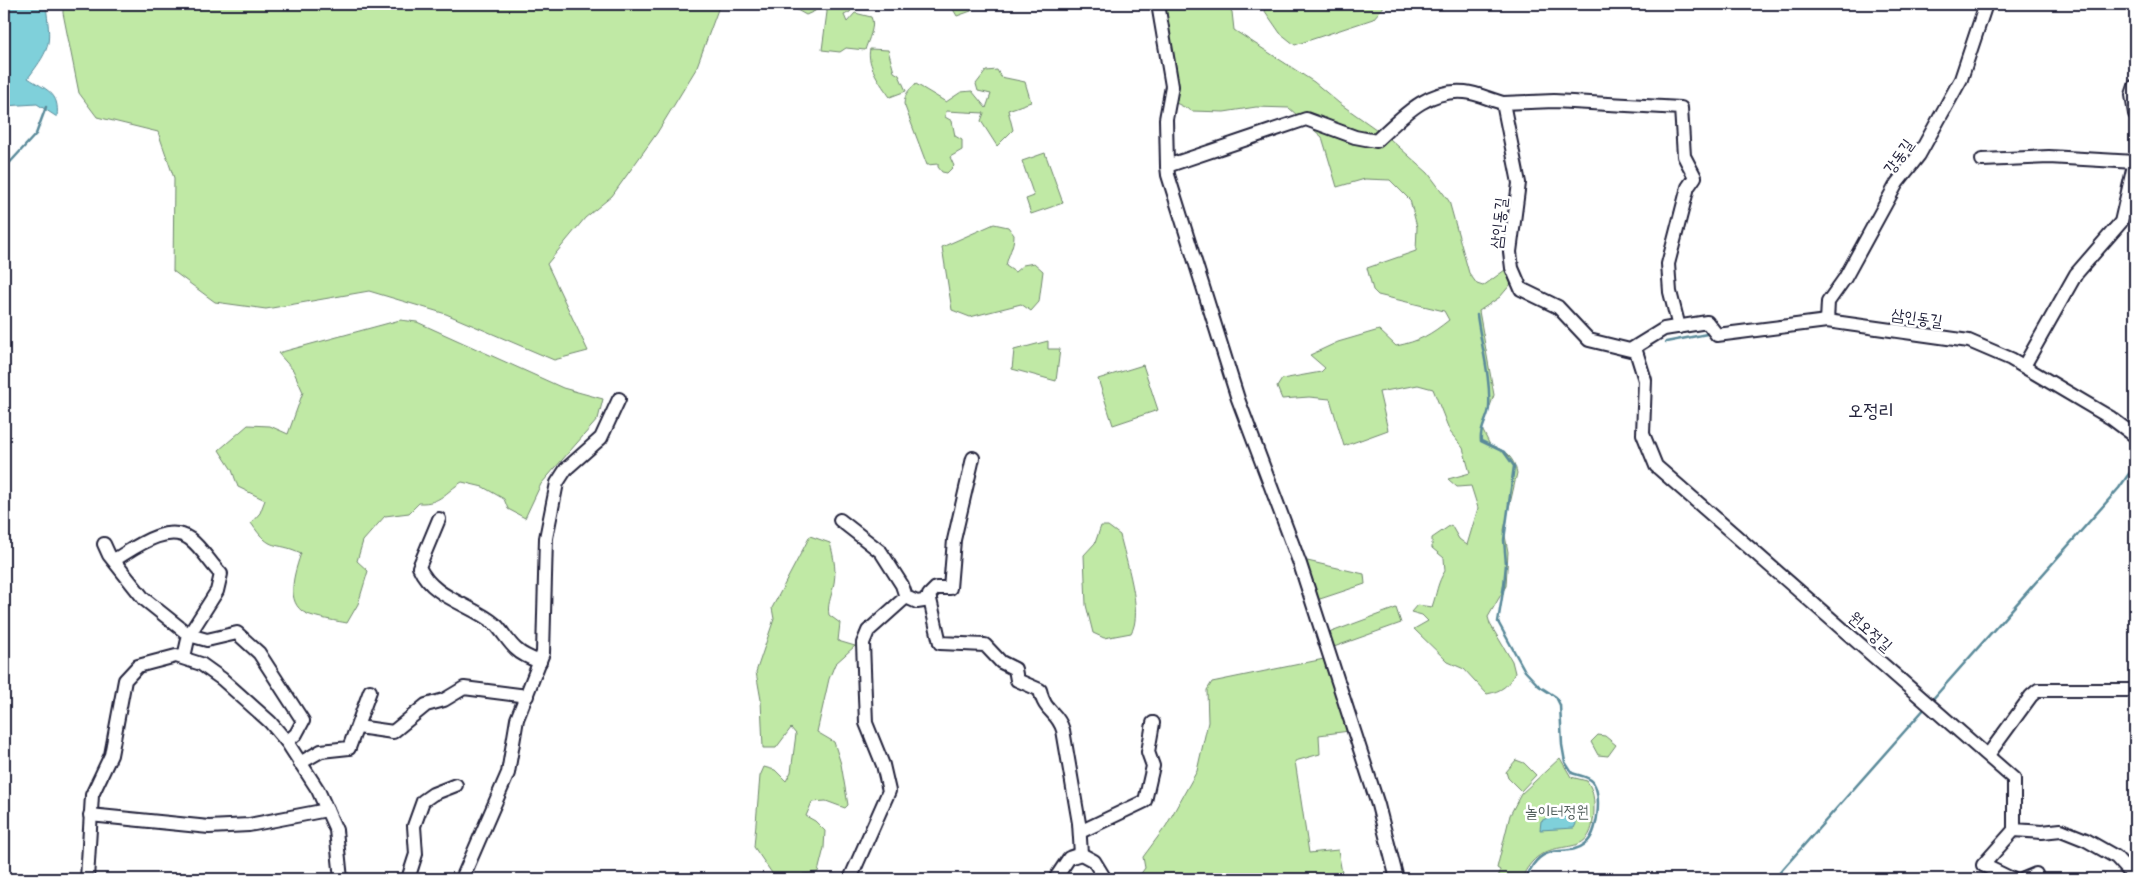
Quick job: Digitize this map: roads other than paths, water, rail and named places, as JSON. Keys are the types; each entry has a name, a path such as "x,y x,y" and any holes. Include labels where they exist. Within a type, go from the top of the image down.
{"street":[{"path":"1158,4 1172,86 1166,119 1168,175 1238,399 1288,529 1378,805 1397,879"},
{"name":"강동길","path":"1827,321 1828,302 1845,278 1898,183 1919,155 1961,79 1986,4"},
{"path":"2135,86 2132,96 2135,114"},
{"path":"1167,166 1306,119 1356,137 1376,141 1413,107 1440,94 1466,92 1503,103 1563,101 1681,108 1684,156 1695,177 1688,187 1668,264 1670,292 1679,327"},
{"name":"삼인동길","path":"1503,103 1518,183 1510,252 1512,268 1521,289 1558,307 1588,340 1630,350 1664,329 1707,322 1717,336 1827,321 1968,341 1995,350 2024,366 2135,436"},
{"path":"1982,160 2049,156 2135,162 2121,222 2076,274 2024,366"},
{"name":"원오정길","path":"1635,348 1645,380 1643,434 1656,466 2014,779 2014,830"},
{"path":"462,879 508,773 517,719 540,662 545,643 546,538 557,483 566,469 601,438 619,398"},
{"path":"973,458 954,540 950,588 936,588 929,595 940,643 985,645 1001,662 1015,669 1018,680 1040,690 1043,704 1061,722 1080,832 1081,854"},
{"path":"440,519 419,567 422,574 447,597 479,613 496,626 516,649 540,662"},
{"path":"840,520 881,552 902,584 906,598"},
{"path":"114,560 158,537 181,535 189,539 221,574 217,591 189,635 184,658"},
{"path":"104,544 114,560 152,607 189,635 207,640 237,633 259,653 303,721 296,734 287,742"},
{"path":"906,598 917,602 930,600"},
{"path":"850,879 889,791 883,765 866,723 863,643 868,631 906,598"},
{"path":"87,879 92,795 111,755 125,680 138,666 176,656 201,664 243,696 270,722 287,742 318,790 338,837 342,879"},
{"path":"358,727 393,732 426,705 444,700 464,688 527,696"},
{"path":"1988,755 2034,692 2038,690 2135,690"},
{"path":"300,762 321,750 349,748 370,691"},
{"path":"1080,832 1145,801 1154,766 1148,752 1153,723"},
{"path":"408,879 416,854 414,826 423,801 433,794 456,785"},
{"path":"90,815 209,827 249,825 327,810"},
{"path":"2012,879 1984,865 2014,830 2042,832 2061,830 2086,840 2116,857 2135,878"},
{"path":"1055,879 1069,858 1081,854 1094,861 1105,879"},
{"path":"2024,879 2036,874"}],"water":[{"path":"4,4 46,4 48,44 42,58 28,78 46,89 54,97 57,117 37,104 4,106"},
{"path":"1575,814 1576,824 1574,828 1540,830 1541,821 1549,817 1558,818"}],"waterway":[{"path":"4,169 36,134 46,107"},
{"path":"1477,315 1489,396 1489,408 1481,432 1481,441 1504,452 1514,466 1504,540 1506,564 1498,622 1525,671 1539,686 1556,697 1560,705 1562,745 1565,762 1572,773 1586,777 1593,782 1596,788 1598,805 1596,824 1585,844 1572,850 1545,854 1533,865 1527,879"},
{"path":"1788,320 1800,318"},
{"path":"1666,342 1707,334"},
{"path":"1973,336 1993,345"},
{"path":"1931,701 2119,488 2133,468"},
{"path":"1774,879 1926,707"}],"district":[{"name":"오정리","path":"1871,410"}],"park label":[{"name":"놀이터정원","path":"1557,811"}]}
